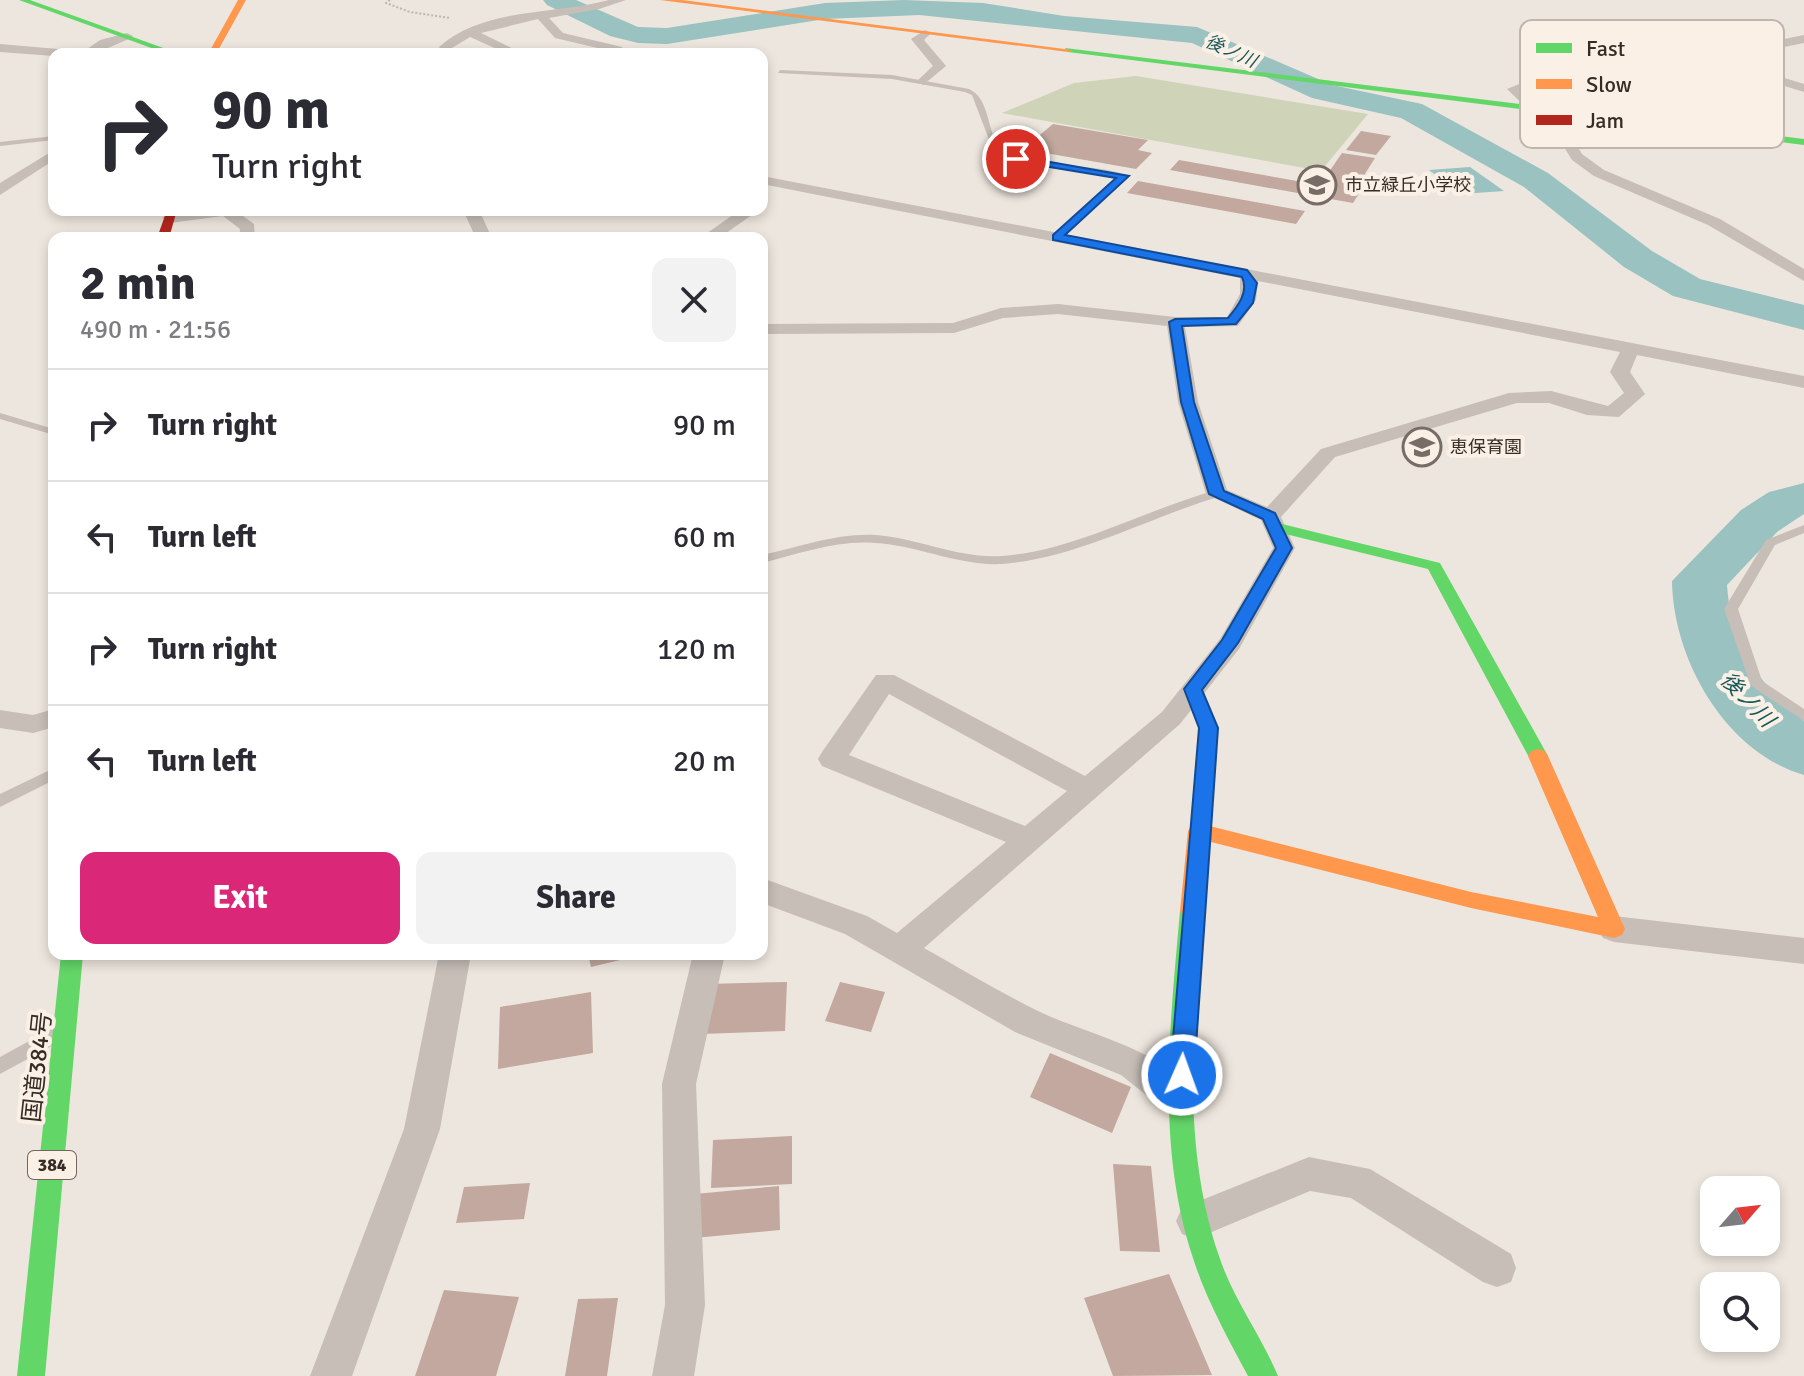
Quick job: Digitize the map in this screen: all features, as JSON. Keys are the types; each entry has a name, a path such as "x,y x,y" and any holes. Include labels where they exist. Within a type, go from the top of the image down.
{"main road":[{"path":"23,0 160,48"},
{"path":"215,48 242,0"},
{"path":"664,0 1520,107"},
{"path":"1784,140 1804,142"},
{"path":"1272,521 1434,566 1525,727 1614,929"},
{"path":"1264,1376 1229,1316 1195,1221 1181,1102 1198,831 1471,900 1614,929"},
{"name":"国道384号","path":"31,1376 71,960"}],"street":[{"path":"446,48 470,33 494,26 539,14 621,0"},
{"path":"539,14 559,36 610,48"},
{"path":"470,33 504,48"},
{"path":"923,81 940,66 917,39 925,33"},
{"path":"96,48 127,36"},
{"path":"1784,43 1804,39"},
{"path":"1784,46 1804,53"},
{"path":"0,48 48,52"},
{"path":"0,62 15,49"},
{"path":"1784,82 1804,88"},
{"path":"1572,148 1577,157 1599,173 1714,222 1804,276"},
{"path":"0,190 48,158"},
{"path":"0,172 34,168"},
{"path":"768,181 1632,346 1804,382"},
{"path":"771,197 789,185"},
{"path":"233,216 248,227 248,232"},
{"path":"717,232 742,216"},
{"path":"1767,252 1792,251"},
{"path":"768,329 954,328 1001,313 1058,309 1175,322 1232,322 1247,303 1251,283 1247,274"},
{"path":"899,950 1171,718 1230,643 1284,548 1272,521 1217,494 1188,402 1175,322"},
{"path":"1272,521 1328,453 1516,397 1551,397 1587,409 1612,413 1635,394 1620,372 1632,346"},
{"path":"1028,839 832,759 885,681 1087,789"},
{"path":"0,719 33,724 48,720"},
{"path":"768,892 856,925 1027,1022 1133,1064 1181,1102"},
{"path":"1614,929 1804,951"},
{"path":"331,1376 422,1129 454,960"},
{"path":"673,1376 685,1305 679,1084 708,960"},
{"path":"1195,1221 1309,1174 1357,1181 1497,1268"}],"lane":[{"path":"780,72 923,81 975,94 996,148 1016,159 1124,176 1057,237"},
{"path":"0,144 48,139"},
{"path":"0,416 48,430"},
{"path":"768,557 826,540 876,539 999,561 1042,553 1178,503 1217,494"},
{"path":"1804,529 1770,543 1731,609 1756,683 1804,716"},
{"path":"1193,689 1209,728 1198,831"},
{"path":"0,801 48,776"},
{"path":"0,1066 65,1029"}],"path":[{"path":"390,0 386,3 410,12 494,26"}],"green space":[{"path":"1136,76 1368,114 1321,171 1002,113 1074,83"}],"water":[{"path":"1470,167 1504,191 1461,194 1429,170"}],"building":[{"path":"1053,124 1148,140 1138,150 1152,153 1136,169 1023,149"},
{"path":"1361,131 1391,136 1376,155 1346,150"},
{"path":"1342,153 1375,158 1354,191 1360,192 1353,203 1170,170 1179,160 1320,185"},
{"path":"1138,181 1305,211 1296,224 1127,193"},
{"path":"589,960 620,960 591,967"},
{"path":"787,982 785,1031 701,1034 706,984"},
{"path":"840,982 885,992 871,1032 825,1021"},
{"path":"591,992 593,1053 498,1069 500,1007"},
{"path":"1050,1053 1131,1087 1112,1133 1030,1097"},
{"path":"792,1136 792,1184 711,1188 713,1140"},
{"path":"1113,1164 1151,1166 1160,1252 1120,1251"},
{"path":"530,1183 524,1219 456,1223 464,1187"},
{"path":"779,1186 780,1230 694,1238 695,1194"},
{"path":"1169,1274 1212,1375 1113,1376 1084,1298"},
{"path":"444,1290 519,1297 496,1376 415,1376"},
{"path":"618,1298 607,1376 565,1376 578,1299"}],"waterway":[{"name":"後ノ川","path":"556,0 619,30 638,35 667,36 825,11 919,7 983,11 1064,24 1197,35 1323,92 1411,111 1536,180 1638,259 1687,288 1804,318"},
{"name":"後ノ川","path":"1804,498 1787,503 1759,521 1699,581 1700,609 1706,634 1728,680 1762,719 1804,753"}],"traffic: fast":[{"path":"23,0 159,48"},
{"path":"1068,50 1520,106"},
{"path":"1784,140 1804,142"},
{"path":"1274,527 1434,566 1538,756"},
{"path":"1191,911 1181,1075 1185,1158 1191,1198 1200,1238 1219,1292 1264,1376"},
{"path":"31,1376 71,960"}],"traffic: slow":[{"path":"215,48 242,0"},
{"path":"664,0 1068,50"},
{"path":"1191,911 1198,831 1471,900 1614,929 1538,756"}],"traffic: jam":[{"path":"165,232 170,216"}],"place":[{"name":"市立緑丘小学校","path":"1317,185"},
{"name":"恵保育園","path":"1422,447"}],"route":[{"path":"1016,159 1124,176 1057,237 1247,274 1251,283 1247,303 1232,322 1175,322 1188,402 1217,494 1270,516 1284,548 1230,643 1193,689 1209,728 1198,831 1182,1075"}]}
